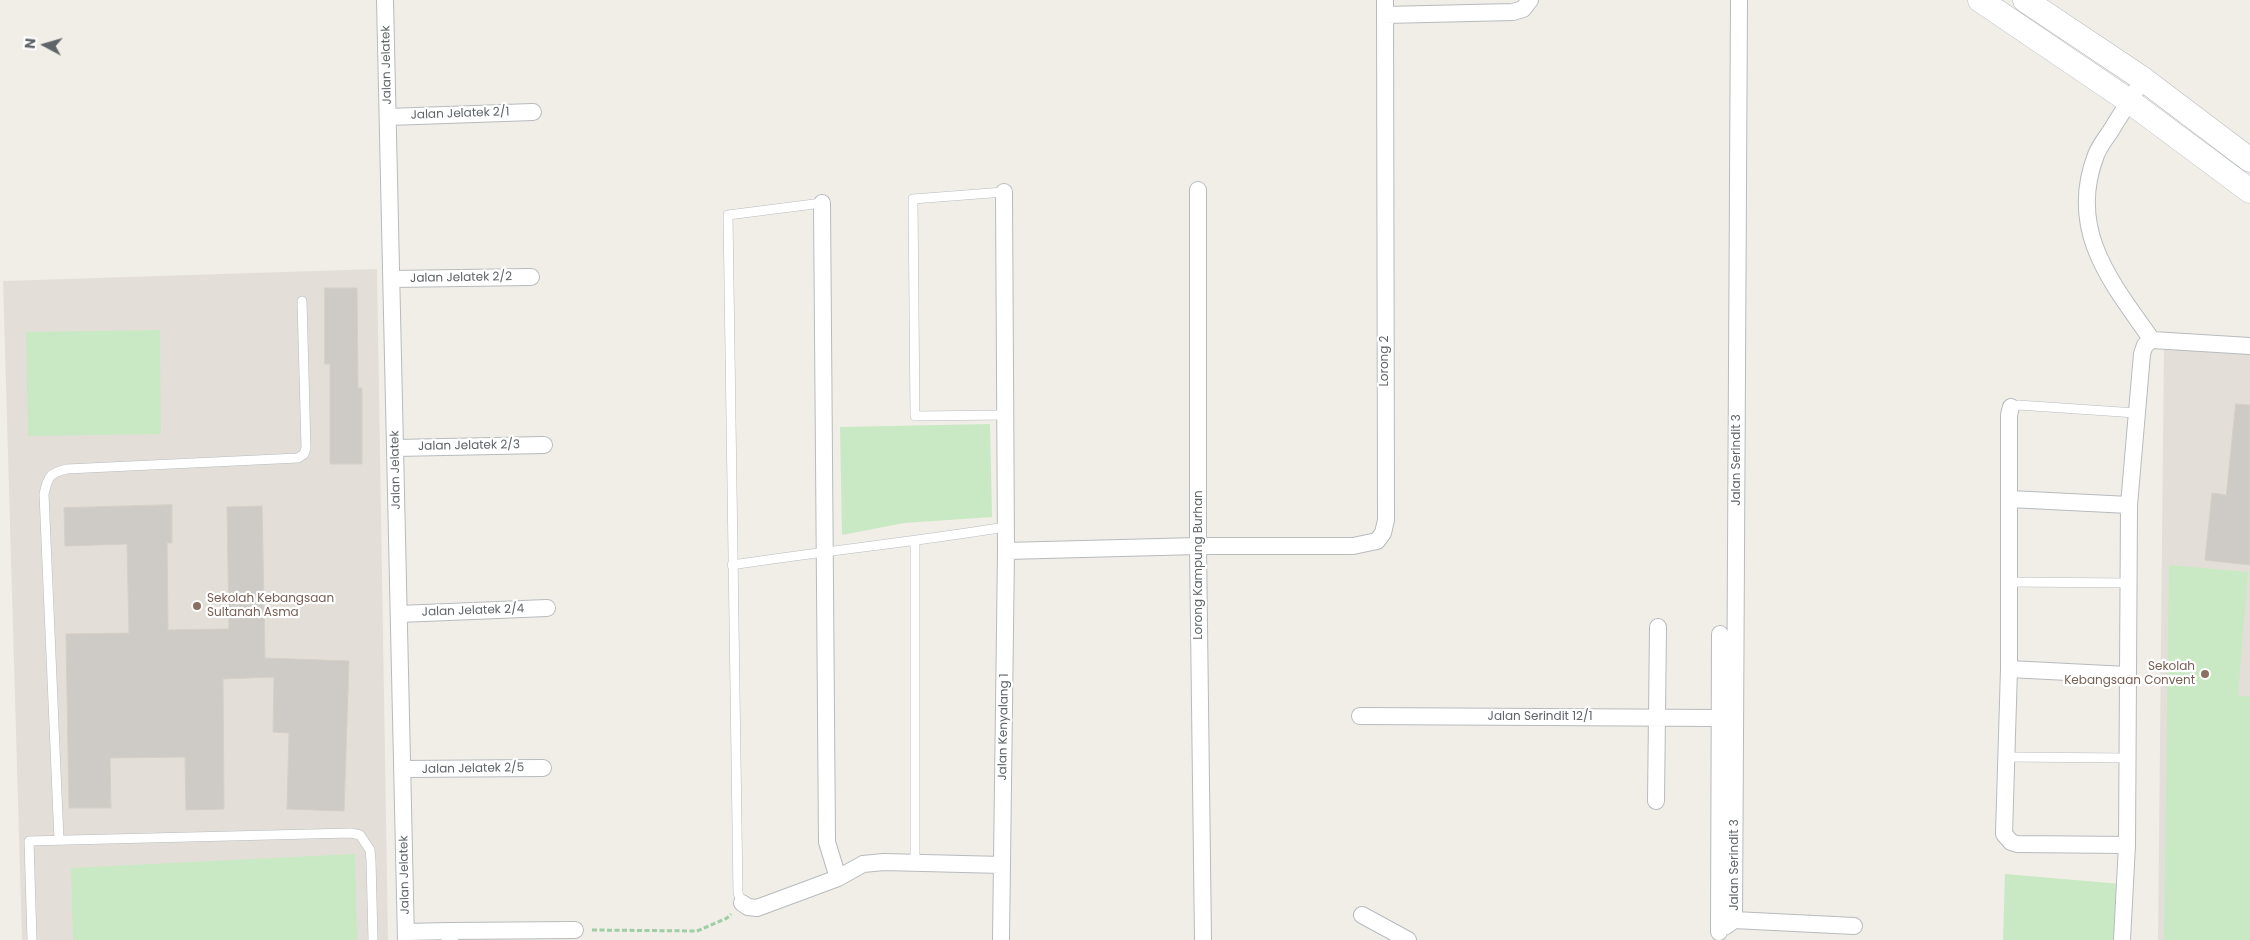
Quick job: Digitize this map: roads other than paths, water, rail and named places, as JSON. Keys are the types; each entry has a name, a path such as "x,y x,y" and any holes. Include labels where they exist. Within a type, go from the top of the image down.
{"main road":[{"path":"1980,0 2129,101 2250,191"},
{"path":"2025,0 2143,80 2250,160"}],"street":[{"name":"Jalan Jelatek","path":"385,0 406,936"},
{"path":"1385,7 1513,12 1523,9 1530,0"},
{"name":"Jalan Serindit 3","path":"1734,920 1739,0"},
{"name":"Lorong 2","path":"1006,551 1198,546 1353,546 1377,541 1383,533 1386,520 1385,7"},
{"path":"2143,80 2096,153 2088,188 2089,223 2092,240 2105,273 2152,340"},
{"name":"Jalan Jelatek 2/1","path":"388,117 533,112"},
{"name":"Lorong Kampung Burhan","path":"1198,190 1198,546 1203,940"},
{"name":"Jalan Kenyalang 1","path":"1001,940 1006,551 1004,192"},
{"path":"822,203 827,842 838,878"},
{"name":"Jalan Jelatek 2/2","path":"392,279 531,277"},
{"path":"2122,940 2128,845 2128,505 2142,354 2145,345 2152,340 2250,346"},
{"path":"2011,407 2009,415 2009,669 2004,834 2010,842 2128,845"},
{"name":"Jalan Jelatek 2/3","path":"395,448 544,445"},
{"path":"2010,499 2128,505"},
{"name":"Jalan Jelatek 2/4","path":"399,614 547,608"},
{"path":"1656,801 1658,627"},
{"path":"1718,936 1720,634"},
{"path":"2009,669 2127,675"},
{"name":"Jalan Serindit 12/1","path":"1360,716 1720,718"},
{"name":"Jalan Jelatek 2/5","path":"402,770 543,768"},
{"path":"742,903 748,907 757,908 838,878 863,864 1002,865"},
{"path":"1362,915 1408,940"},
{"path":"1718,936 1734,920 1854,926"},
{"path":"406,936 566,933"}],"lane":[{"path":"1004,192 913,200 915,416 1005,415"},
{"path":"742,903 738,893 728,215 822,203"},
{"path":"59,840 44,494 47,479 55,472 67,469 298,458 304,454 306,448 302,301"},
{"path":"2011,407 2018,405 2136,413"},
{"path":"732,565 826,551 915,542 1005,520"},
{"path":"915,542 915,863"},
{"path":"2009,582 2128,583"},
{"path":"2007,757 2128,758"},
{"path":"32,940 29,841 351,833 360,835 370,850 372,940"}],"place":[{"name":"Sekolah Kebangsaan Sultanah Asma","path":"197,606"},
{"name":"Sekolah Kebangsaan Convent","path":"2205,674"}]}
